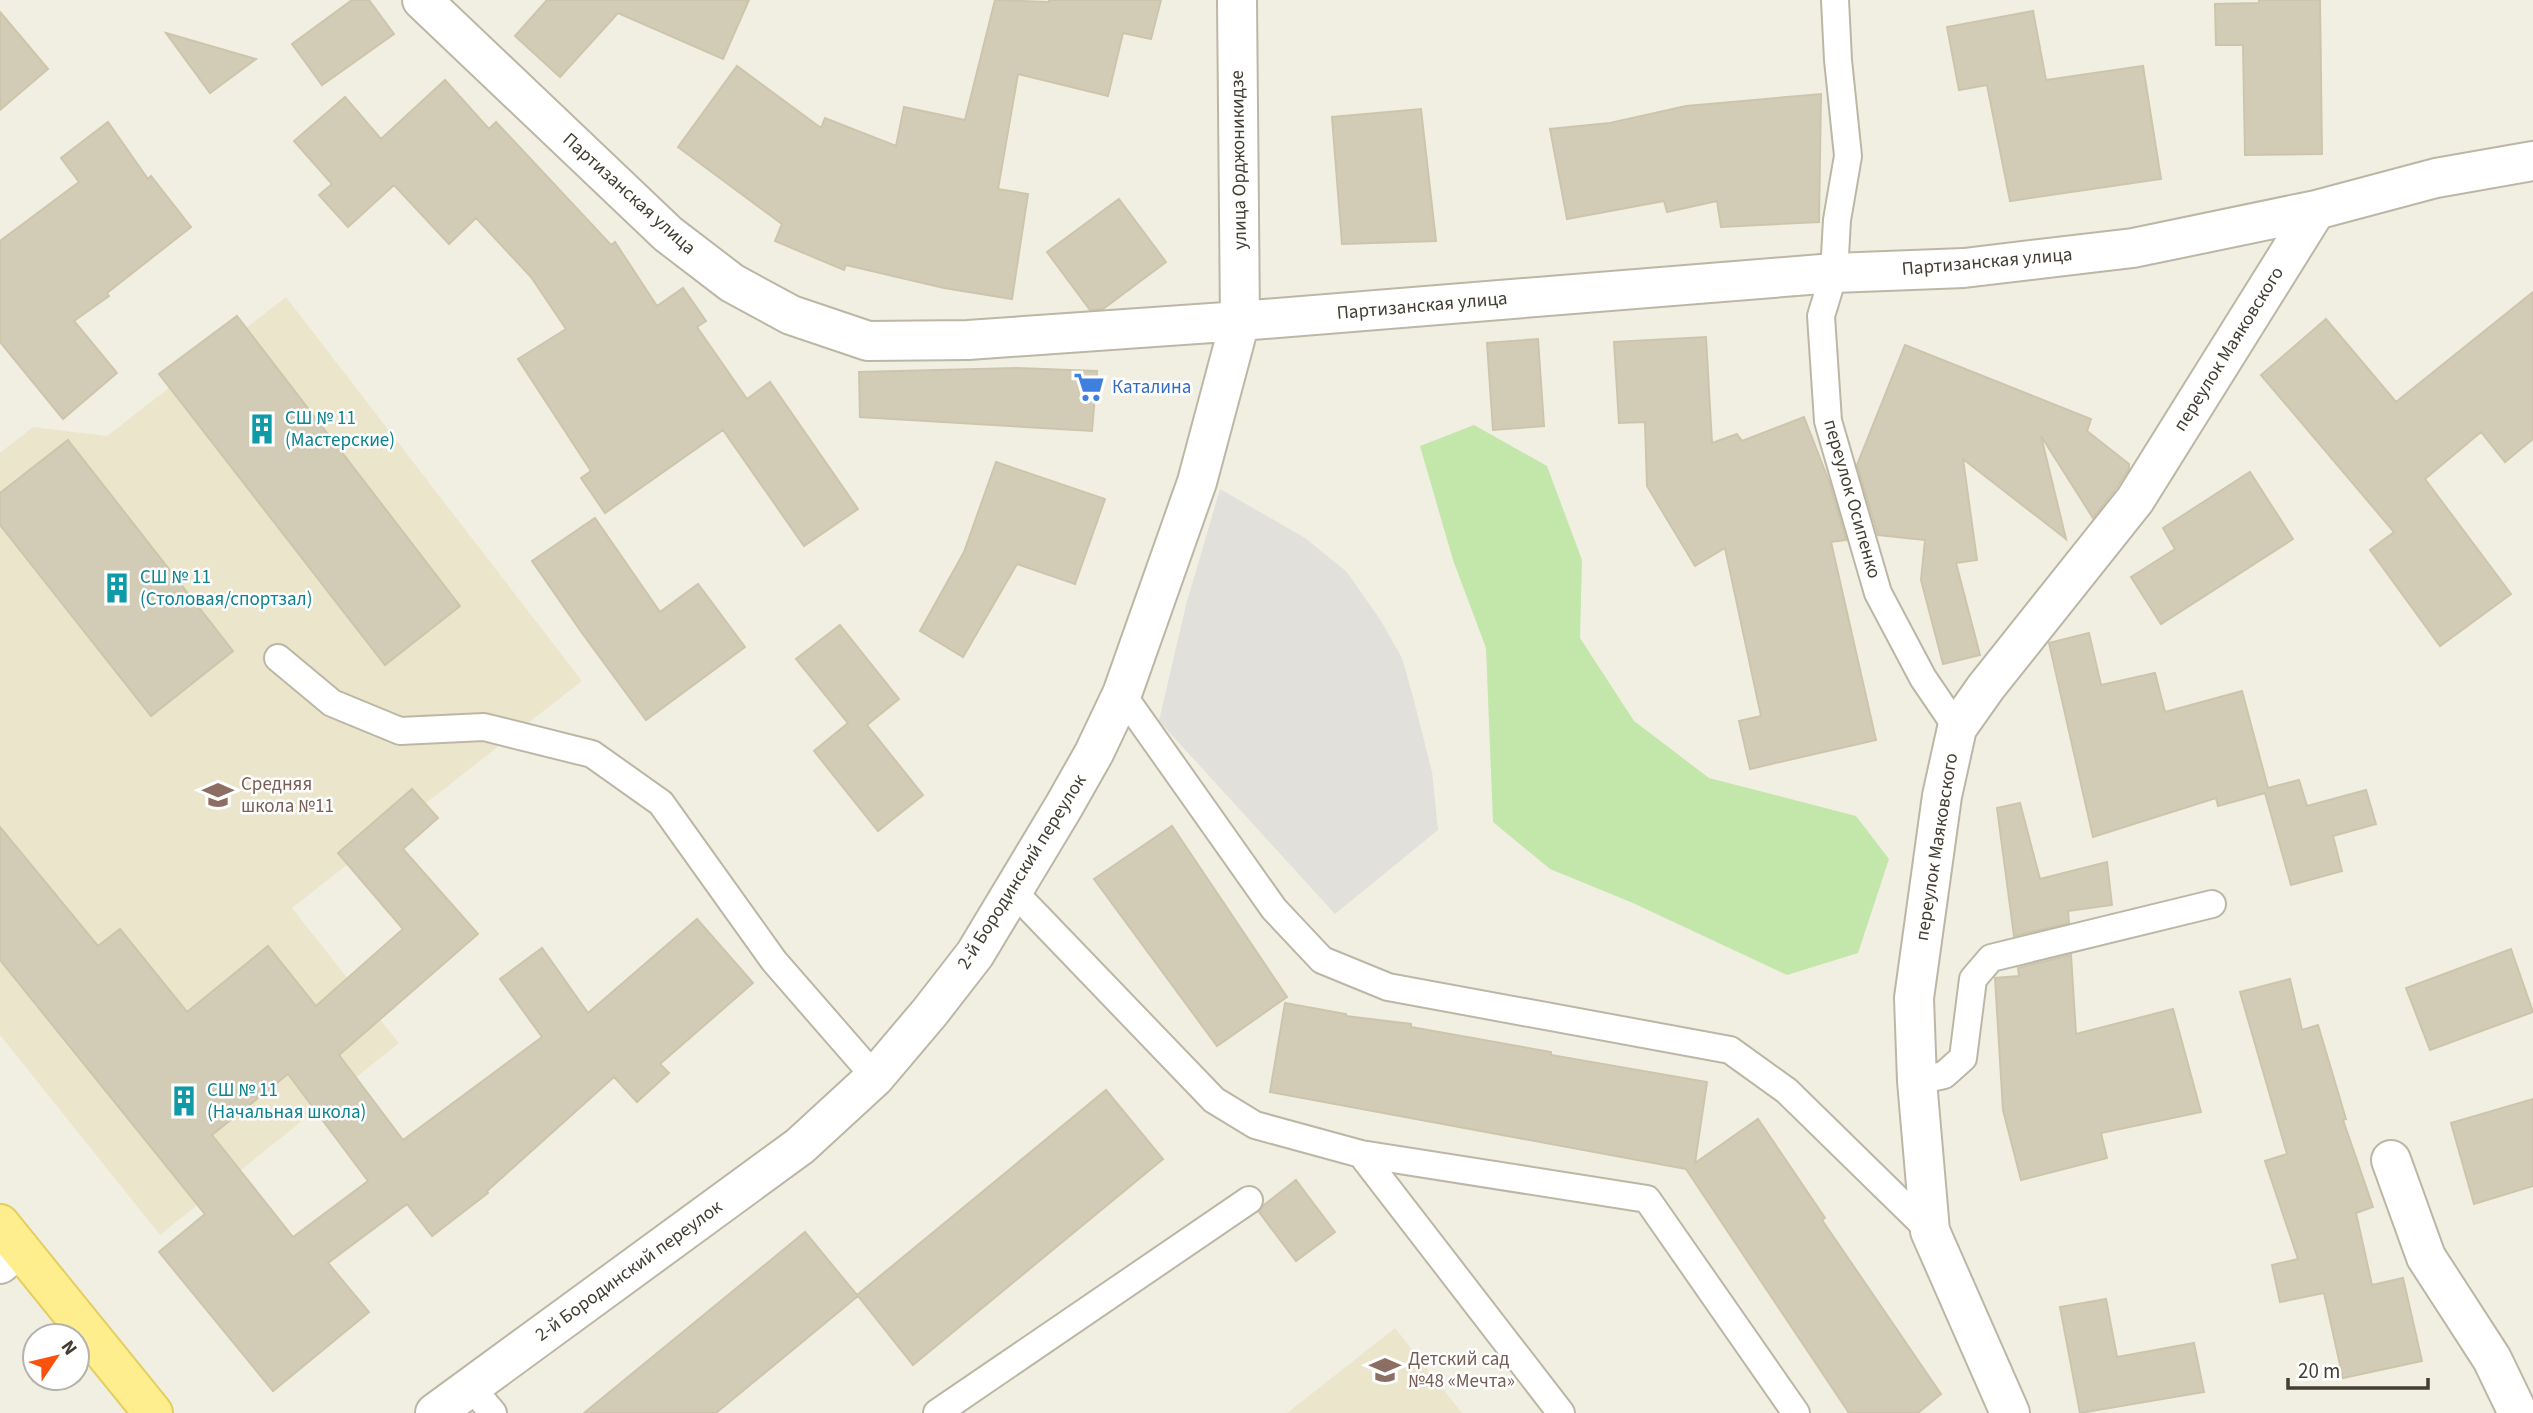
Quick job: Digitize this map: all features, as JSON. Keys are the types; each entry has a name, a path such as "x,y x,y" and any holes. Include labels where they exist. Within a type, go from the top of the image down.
{"main road":[{"path":"6,1245 153,1413"}],"street":[{"name":"Партизанская улица","path":"422,0 668,234 732,283 790,315 868,341 968,340 1240,321 1834,272 1964,268 2133,248 2316,210 2436,178 2533,160"},
{"name":"улица Орджоникидзе","path":"1237,0 1240,321"},
{"name":"переулок Маяковского","path":"2010,1413 1930,1231 1917,1081 1914,998 1942,796 1957,728 1986,687 2135,500 2316,210"},
{"name":"2-й Бородинский переулок","path":"435,1413 482,1400 800,1146 875,1077 975,954 1094,753 1122,694 1197,482 1240,321"},
{"path":"2390,1160 2426,1257 2492,1359 2518,1413"}],"lane":[{"name":"переулок Осипенко","path":"1835,0 1848,156 1837,220 1834,272 1821,316 1828,421 1878,593 1923,678 1957,728"},
{"path":"278,658 332,703 400,731 484,727 592,754 661,803 774,961 875,1077"},
{"path":"1122,694 1274,909 1322,960 1388,987 1730,1050 1787,1091 1930,1231"},
{"path":"1013,891 1214,1100 1255,1125 1361,1154 1647,1199 1796,1413"},
{"path":"1917,1081 1944,1075 1963,1058 1973,979 1991,957 2212,904"},
{"path":"1361,1154 1561,1413"},
{"path":"937,1413 1249,1200"}],"shaded area":[{"name":"Средняя школа №11","path":"286,297 582,681 292,908 399,1043 160,1235 0,1035 0,453 33,427 107,436"},
{"path":"1220,489 1305,538 1347,572 1381,621 1402,658 1413,697 1432,772 1438,830 1335,914 1159,721 1186,605"},
{"name":"Детский сад №48 «Мечта»","path":"1395,1328 1462,1413 1287,1413"}],"green space":[{"path":"1474,425 1547,466 1582,560 1580,638 1634,721 1709,778 1856,816 1889,859 1858,953 1787,975 1633,903 1550,869 1493,822 1486,648 1453,560 1420,446"}],"building":[{"path":"352,0 369,0 394,34 322,85 292,44"},
{"path":"547,0 749,0 723,59 618,13 560,77 515,36"},
{"path":"995,0 1161,0 1151,39 1123,33 1108,96 1018,74 998,189 1028,194 1012,299 944,288 846,265 844,270 775,241 782,224 678,147 737,66 821,128 825,118 896,146 904,107 965,120"},
{"path":"2259,0 2320,0 2322,154 2245,155 2243,45 2216,45 2215,4 2259,3"},
{"path":"2033,11 2046,80 2143,66 2161,179 2010,201 1987,85 1959,90 1947,27"},
{"path":"0,12 48,69 0,110"},
{"path":"166,33 256,59 210,93"},
{"path":"445,80 489,129 496,122 611,245 615,242 657,306 683,288 706,321 697,327 747,399 770,382 858,509 804,546 723,430 605,513 581,478 591,471 518,359 566,329 531,277 476,218 449,244 394,185 348,227 319,195 332,184 294,141 345,97 381,139"},
{"path":"1821,94 1819,222 1721,227 1717,201 1667,212 1664,201 1567,219 1550,129 1610,123 1686,106"},
{"path":"1421,109 1436,241 1342,244 1332,117"},
{"path":"108,122 148,179 151,176 191,227 107,293 109,296 74,321 117,373 63,419 0,342 0,241 79,182 61,158"},
{"path":"1119,199 1166,262 1103,309 1090,310 1047,252"},
{"path":"2533,292 2533,439 2505,462 2481,432 2425,479 2511,594 2440,646 2370,550 2394,532 2261,375 2326,319 2396,402"},
{"path":"237,316 460,606 385,665 159,374"},
{"path":"1706,337 1712,443 1737,434 1742,441 1804,417 1830,484 1846,540 1831,542 1876,740 1750,769 1739,721 1761,716 1725,548 1695,566 1647,486 1645,422 1619,423 1614,342"},
{"path":"1538,339 1544,426 1493,430 1487,343"},
{"path":"1905,345 2091,419 2087,431 2129,464 2129,469 2117,487 2093,518 2041,436 2066,539 1963,459 1977,560 1956,563 1980,655 1943,664 1921,580 1925,540 1878,535 1857,465"},
{"path":"1017,368 1097,371 1092,431 860,417 859,372"},
{"name":"СШ № 11 (Столовая/спортзал)","path":"68,440 233,651 151,716 0,525 0,493"},
{"path":"996,462 1105,499 1075,584 1017,564 963,657 920,631 964,552"},
{"path":"2250,472 2293,539 2161,624 2131,577 2175,549 2163,528"},
{"path":"595,518 660,612 698,584 745,647 646,720 532,561"},
{"path":"840,625 899,699 867,725 923,795 878,831 814,751 848,723 796,659"},
{"path":"2089,633 2101,685 2155,673 2165,712 2242,691 2268,788 2299,780 2307,806 2366,790 2376,824 2333,836 2342,871 2291,885 2265,793 2218,806 2216,798 2093,837 2049,643"},
{"path":"412,789 438,818 403,849 478,934 339,1055 403,1140 542,1037 500,979 542,948 588,1013 697,919 753,983 660,1064 669,1073 637,1102 614,1077 487,1191 488,1193 432,1236 407,1204 328,1263 369,1312 273,1391 159,1252 205,1214 0,960 0,827 98,946 120,929 187,1012 268,946 316,1006 403,929 338,853","holes":["288,1074 368,1181 293,1237 212,1135"]},
{"path":"2020,803 2040,879 2107,862 2112,905 2068,911 2069,923 2014,936 1997,808"},
{"path":"1172,826 1287,997 1217,1046 1094,879"},
{"path":"2511,949 2533,1012 2430,1050 2406,988"},
{"path":"2071,955 2076,1034 2173,1009 2201,1112 2101,1133 2107,1158 2021,1180 2003,1110 1995,978 2019,976 2018,968"},
{"path":"2290,979 2302,1030 2318,1025 2346,1119 2343,1120 2373,1207 2356,1213 2372,1285 2403,1278 2422,1361 2343,1378 2324,1293 2280,1302 2272,1265 2298,1259 2265,1161 2287,1154 2240,992"},
{"path":"1285,1003 1346,1016 1411,1024 1411,1027 1551,1052 1551,1055 1707,1082 1695,1163 1758,1119 1825,1218 1822,1220 1941,1394 1918,1413 1849,1413 1686,1169 1270,1092"},
{"path":"1106,1090 1163,1159 913,1365 858,1296 716,1413 584,1413 805,1232 857,1295"},
{"path":"2533,1099 2533,1186 2474,1204 2451,1123"},
{"path":"1296,1180 1335,1232 1296,1261 1259,1212"},
{"path":"2106,1299 2117,1357 2194,1343 2204,1392 2080,1413 2060,1307"}],"place":[{"name":"Каталина","path":"1089,387"},
{"name":"СШ № 11 (Мастерские)","path":"262,429"},
{"name":"СШ № 11 (Столовая/спортзал)","path":"117,588"},
{"name":"Средняя школа №11","path":"218,795"},
{"name":"СШ № 11 (Начальная школа)","path":"184,1101"},
{"name":"Детский сад №48 «Мечта»","path":"1385,1370"}]}
